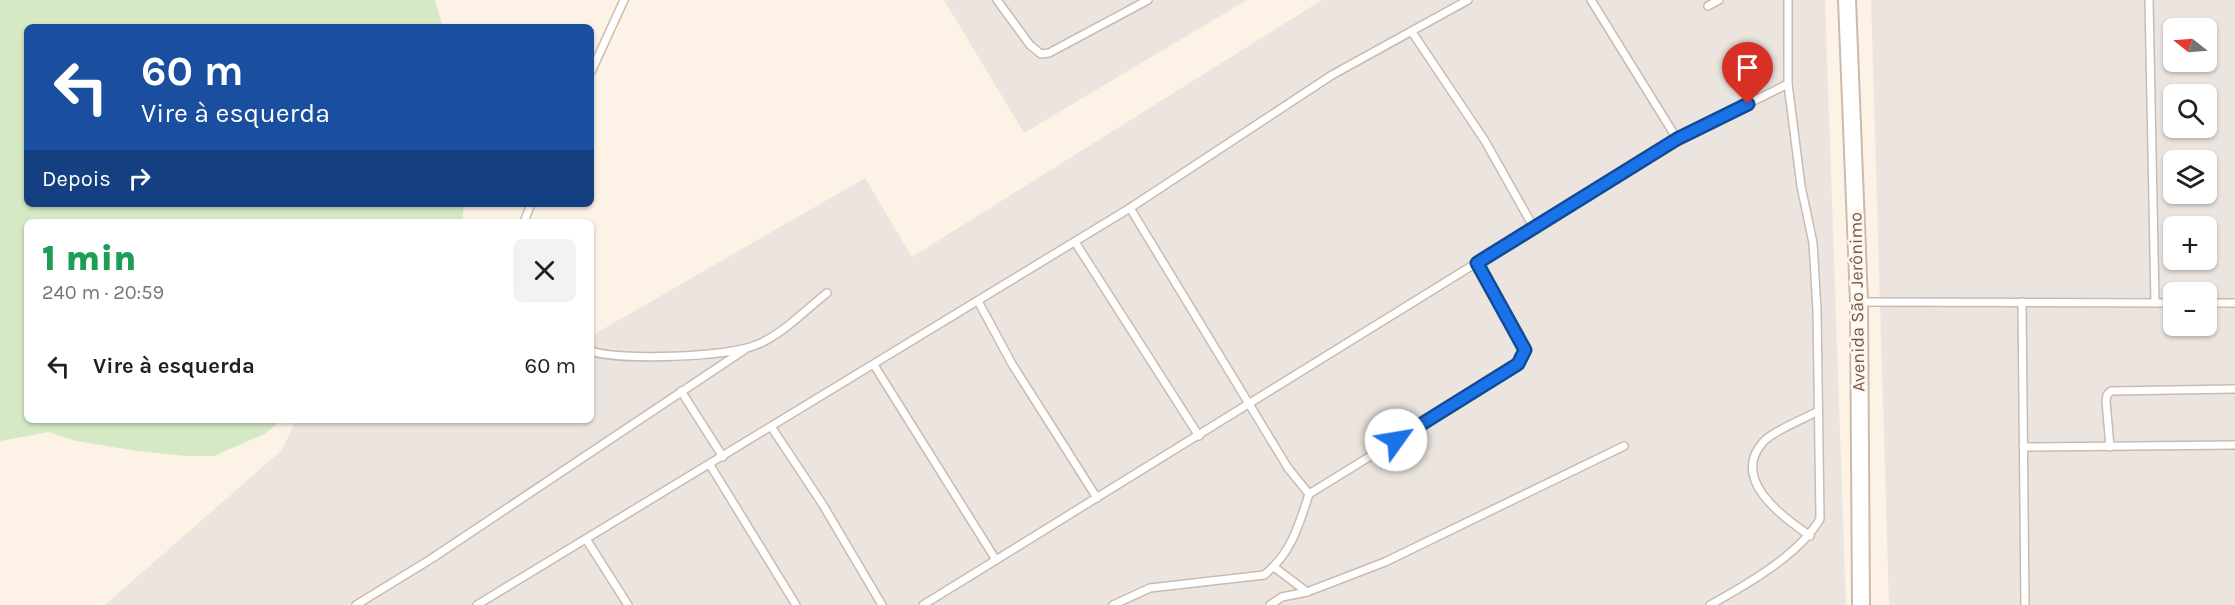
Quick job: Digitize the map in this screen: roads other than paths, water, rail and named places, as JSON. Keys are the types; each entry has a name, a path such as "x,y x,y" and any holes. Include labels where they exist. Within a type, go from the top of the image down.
{"street":[{"name":"Avenida São Jerônimo","path":"1847,0 1859,302 1861,605"}],"lane":[{"path":"594,65 624,0"},
{"path":"998,0 1030,45 1041,54 1048,53 1148,0"},
{"path":"477,605 772,428 1130,208 1332,75 1468,0"},
{"path":"1591,0 1677,139"},
{"path":"1708,6 1719,0"},
{"path":"1710,605 1743,586 1810,536 1820,519 1817,310 1812,243 1788,84 1788,0"},
{"path":"2149,0 2155,303"},
{"path":"1412,32 1485,141 1534,228"},
{"path":"923,605 1677,139 1788,84"},
{"path":"1130,208 1288,468 1310,494"},
{"path":"1075,242 1199,436"},
{"path":"1113,605 1150,588 1264,574 1274,567 1294,540 1310,494 1518,364 1525,350 1477,263"},
{"path":"356,605 431,559 744,350 768,340 827,293"},
{"path":"978,301 1012,364 1097,498"},
{"path":"1859,302 2163,303"},
{"path":"2022,302 2025,605"},
{"path":"2217,303 2235,303"},
{"path":"594,352 616,357 744,350"},
{"path":"874,365 996,560"},
{"path":"2110,447 2106,401 2111,391 2235,389"},
{"path":"681,391 723,457"},
{"path":"1810,536 1776,512 1755,483 1753,459 1765,440 1818,411"},
{"path":"772,428 823,505 882,605"},
{"path":"2023,447 2235,445"},
{"path":"1273,604 1282,597 1307,592 1385,561 1624,446"},
{"path":"710,465 796,605"},
{"path":"586,538 628,605"},
{"path":"1274,567 1307,592"}]}
